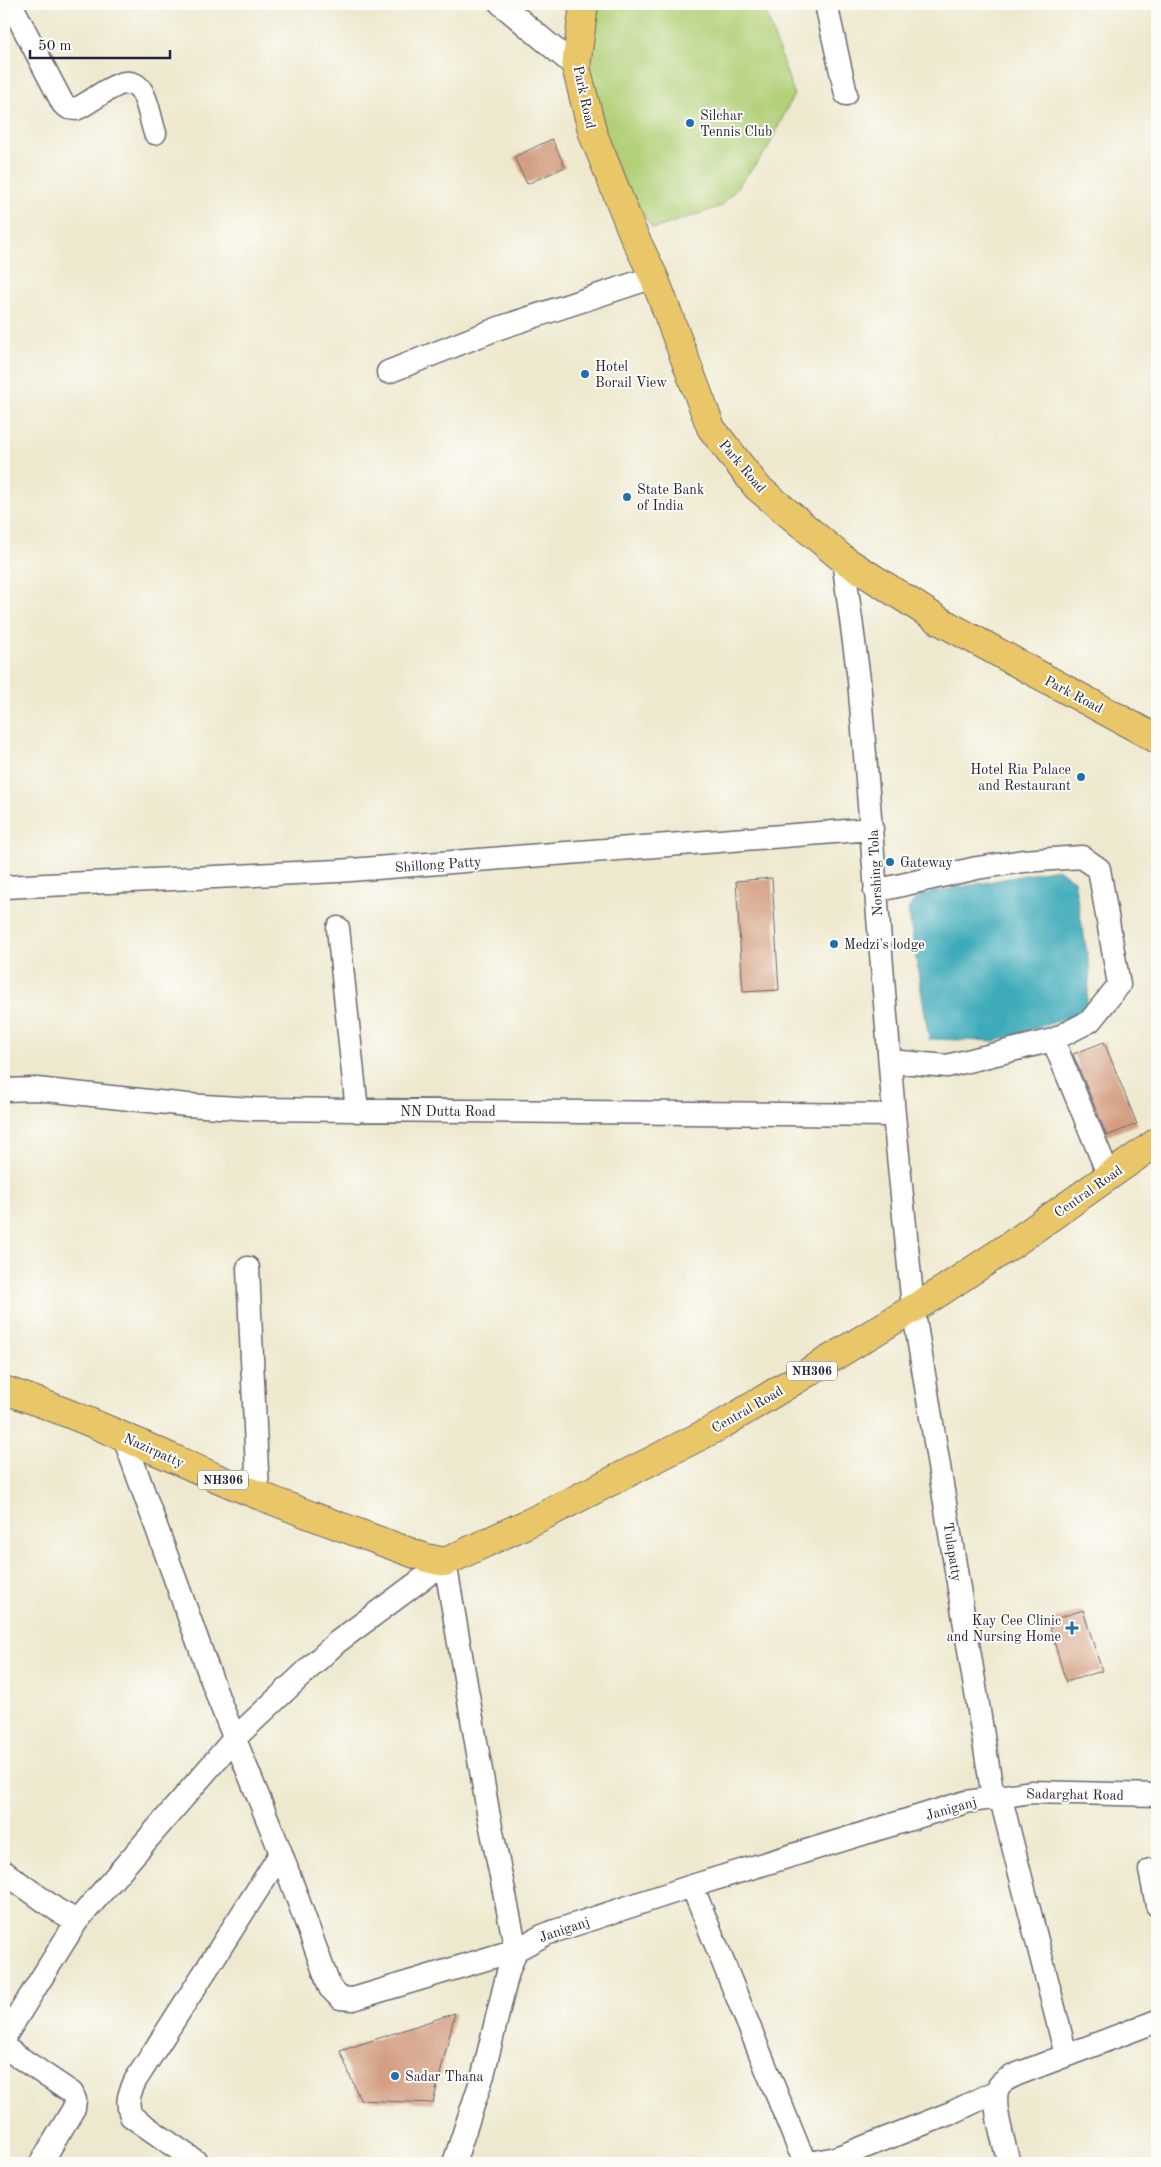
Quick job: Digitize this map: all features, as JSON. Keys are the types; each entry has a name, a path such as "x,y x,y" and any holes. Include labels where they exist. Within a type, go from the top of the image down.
{"main road":[{"name":"Park Road","path":"584,4 576,67 593,134 634,236 654,277 712,428 757,487 843,560 940,621 1157,739"},
{"name":"Central Road","path":"445,1562 537,1519 718,1427 1014,1243 1157,1142"},
{"name":"Nazirpatty","path":"4,1390 123,1435 219,1479 426,1558 445,1562"}],"street":[{"path":"11,4 63,104 69,108 76,109 121,82 131,81 140,87 155,133"},
{"path":"501,4 576,67"},
{"path":"826,4 846,94"},
{"path":"388,372 500,328 654,277"},
{"name":"Norshing Tola","path":"843,560 859,680 894,1115 913,1307"},
{"name":"Shillong Patty","path":"4,887 338,871 872,829"},
{"path":"875,890 977,868 1023,861 1082,857 1099,869 1119,985 1090,1021 1053,1040 947,1066 890,1061"},
{"path":"338,928 357,1111"},
{"path":"1053,1040 1109,1176"},
{"name":"NN Dutta Road","path":"4,1090 36,1089 187,1105 253,1109 894,1115"},
{"path":"248,1268 258,1494"},
{"name":"Tulapatty","path":"913,1307 996,1796 1066,2055"},
{"name":"Janiganj","path":"123,1435 164,1553 234,1739 281,1853 330,1988 340,1998 353,1999 516,1950 546,1934 692,1886 966,1802 996,1796"},
{"path":"4,2038 77,1921 234,1739 336,1643 445,1562 489,1817 516,1950 508,1972 483,2075 454,2163"},
{"name":"Sadarghat Road","path":"996,1796 1031,1792 1157,1795"},
{"path":"198,2163 130,2116 126,2104 135,2081 281,1853"},
{"path":"1150,1870 1157,1905"},
{"path":"4,1872 57,1910 77,1921"},
{"path":"692,1886 799,2149 811,2163 836,2158 951,2113 996,2092"},
{"path":"1009,2163 997,2108 996,2092 1000,2084 1015,2075 1157,2021"},
{"path":"4,2047 72,2093 76,2100 74,2108 41,2163"}],"green space":[{"name":"Silchar Tennis Club","path":"595,4 763,4 794,94 767,150 722,206 653,229 628,193 589,97 590,26"}],"water":[{"path":"1057,869 1074,880 1090,969 1086,1012 996,1041 929,1039 908,909 919,895"}],"building":[{"path":"552,139 565,167 527,184 514,157"},
{"path":"772,878 779,990 743,992 736,881"},
{"path":"1104,1042 1137,1124 1107,1136 1073,1054"},
{"path":"1083,1610 1102,1671 1066,1682 1048,1621"},
{"name":"Sadar Thana","path":"455,2013 433,2103 360,2100 340,2051"}],"place":[{"name":"Silchar Tennis Club","path":"690,123"},
{"name":"Hotel Borail View","path":"585,374"},
{"name":"State Bank of India","path":"627,497"},
{"name":"Hotel Ria Palace and Restaurant","path":"1081,777"},
{"name":"Gateway","path":"890,862"},
{"name":"Medzi's lodge","path":"834,944"},
{"name":"Kay Cee Clinic and Nursing Home","path":"1072,1628"},
{"name":"Sadar Thana","path":"395,2076"}]}
